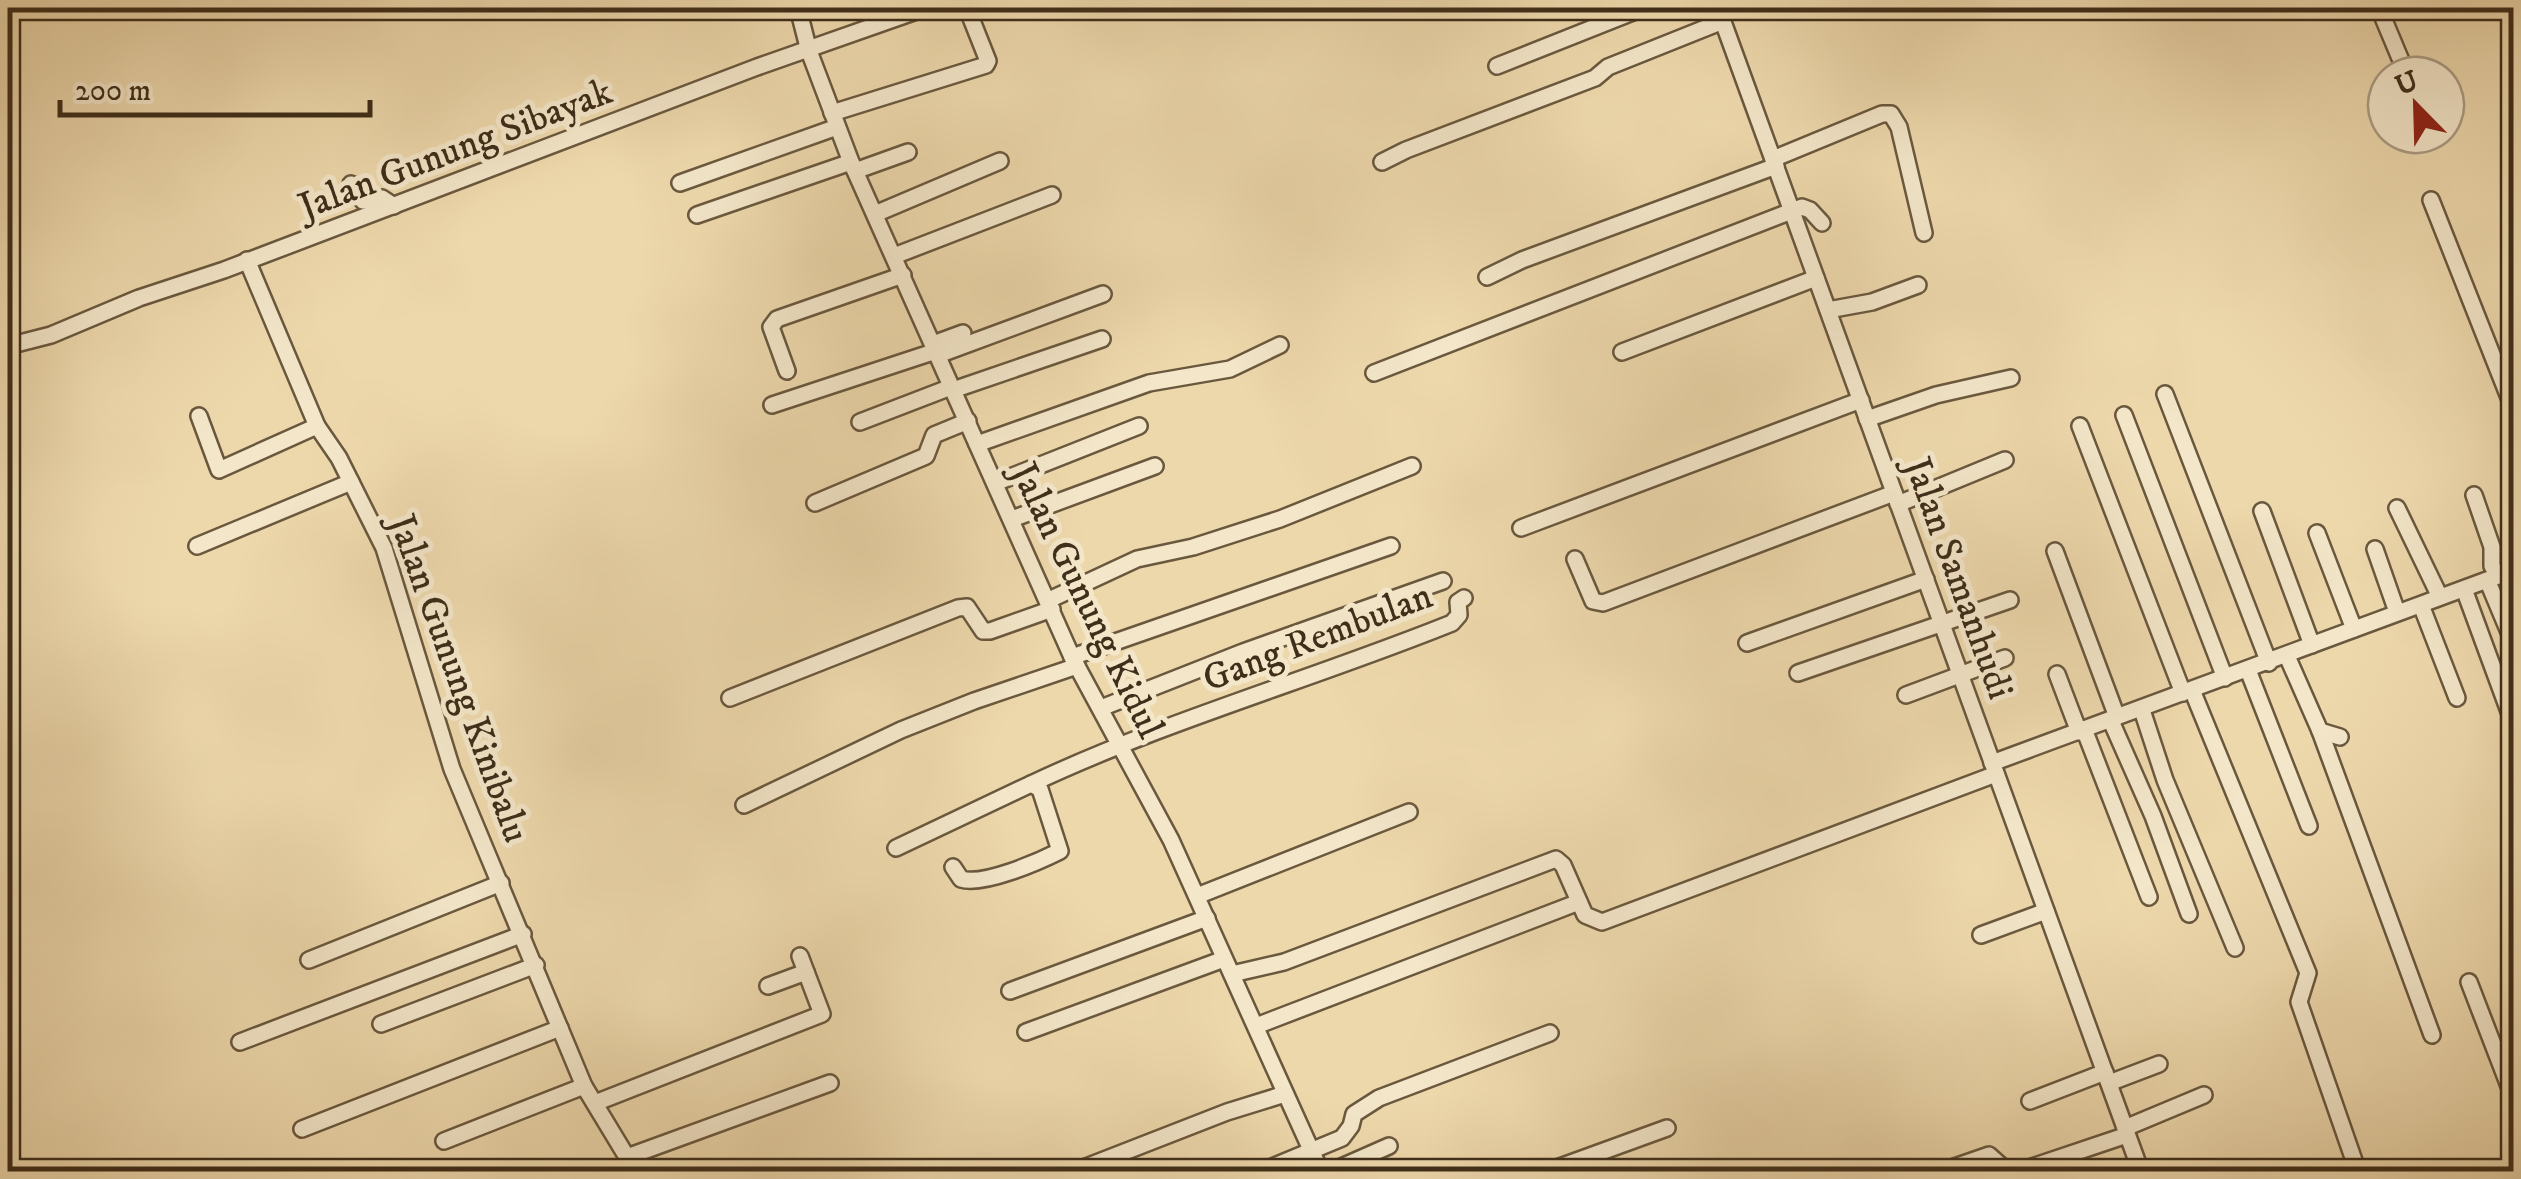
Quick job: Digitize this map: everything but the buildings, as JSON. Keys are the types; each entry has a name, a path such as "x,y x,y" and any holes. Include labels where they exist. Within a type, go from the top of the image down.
{"street":[{"name":"Jalan Gunung Kidul","path":"798,8 853,166 1074,662 1197,896 1321,1172"},
{"name":"Jalan Gunung Sibayak","path":"8,346 51,335 139,298 394,206 757,67 926,8"},
{"path":"680,183 834,120 986,65 988,61 967,8"},
{"path":"1497,66 1643,8"},
{"path":"2379,8 2399,55"},
{"path":"1382,162 1595,78 1608,67 1720,14"},
{"name":"Jalan Samanhudi","path":"1720,14 2141,1172"},
{"path":"1487,277 1774,163 1882,114 1891,114 1900,127 1924,233"},
{"path":"697,214 908,152"},
{"path":"874,214 1000,161"},
{"path":"352,184 363,201 382,198 394,206"},
{"path":"894,256 1052,195"},
{"path":"2431,200 2514,410"},
{"path":"1374,373 1792,211 1805,207 1822,223"},
{"name":"Jalan Gunung Kinibalu","path":"247,260 317,426 384,548 452,769 584,1086 636,1172"},
{"path":"786,372 771,327 777,319 902,275"},
{"path":"1622,352 1816,278"},
{"path":"1828,310 1872,302 1918,285"},
{"path":"772,405 1103,294"},
{"path":"936,350 963,333"},
{"path":"860,422 1102,339"},
{"path":"977,444 1149,384 1230,368 1280,346"},
{"path":"1868,419 1936,395 2012,378"},
{"path":"2164,394 2269,663"},
{"path":"1521,528 1861,400"},
{"path":"2124,415 2225,678"},
{"path":"200,416 219,470 317,426"},
{"path":"815,503 926,456 934,435 968,421"},
{"path":"995,483 1140,426"},
{"path":"2080,426 2308,973 2299,1002 2358,1172"},
{"path":"1575,559 1593,601 1603,603 2004,460"},
{"path":"1012,519 1154,466"},
{"path":"730,698 958,608 967,608 984,631 990,632 1138,559 1193,547 1280,519 1412,466"},
{"path":"197,546 351,482"},
{"path":"2474,495 2492,547 2492,566 2500,576 2514,644"},
{"path":"2398,508 2440,597"},
{"path":"2262,511 2312,645"},
{"path":"2317,533 2354,628"},
{"path":"744,805 901,730 974,700 1391,546"},
{"path":"2375,549 2397,612"},
{"path":"2055,551 2114,719 2190,914"},
{"path":"1232,974 1284,962 1549,860 1563,864 1585,915 1602,922 2081,731 2500,576"},
{"path":"1747,642 1926,579"},
{"path":"1101,708 1444,580"},
{"path":"2464,589 2514,725"},
{"name":"Gang Rembulan","path":"896,848 1031,784 1122,747 1452,623 1459,615 1458,602 1464,598"},
{"path":"1798,673 2010,600"},
{"path":"2421,605 2457,698"},
{"path":"2287,656 2320,731 2432,1034"},
{"path":"1906,695 2005,658"},
{"path":"2248,670 2309,826"},
{"path":"2057,674 2149,897"},
{"path":"2142,710 2166,780 2235,948"},
{"path":"2320,731 2340,737"},
{"path":"953,867 960,879 969,882 1060,851 1040,789 1031,784"},
{"path":"1197,896 1409,812"},
{"path":"309,960 501,883"},
{"path":"1256,1026 1579,902"},
{"path":"1981,935 2046,911"},
{"path":"1010,992 1207,918"},
{"path":"240,1042 523,934"},
{"path":"595,1102 822,1014 800,956"},
{"path":"1026,1032 1224,958"},
{"path":"381,1024 536,965"},
{"path":"768,986 806,972"},
{"path":"2469,982 2514,1099"},
{"path":"302,1129 560,1028"},
{"path":"1260,1172 1342,1138 1354,1114 1379,1098 1550,1034"},
{"path":"2030,1102 2159,1064"},
{"path":"627,1157 830,1083"},
{"path":"444,1141 584,1086"},
{"path":"1073,1172 1227,1112 1285,1094"},
{"path":"2017,1172 2126,1131 2204,1095"},
{"path":"1546,1172 1667,1128"},
{"path":"1330,1172 1388,1146"},
{"path":"1940,1172 1990,1156 2008,1172"}]}
